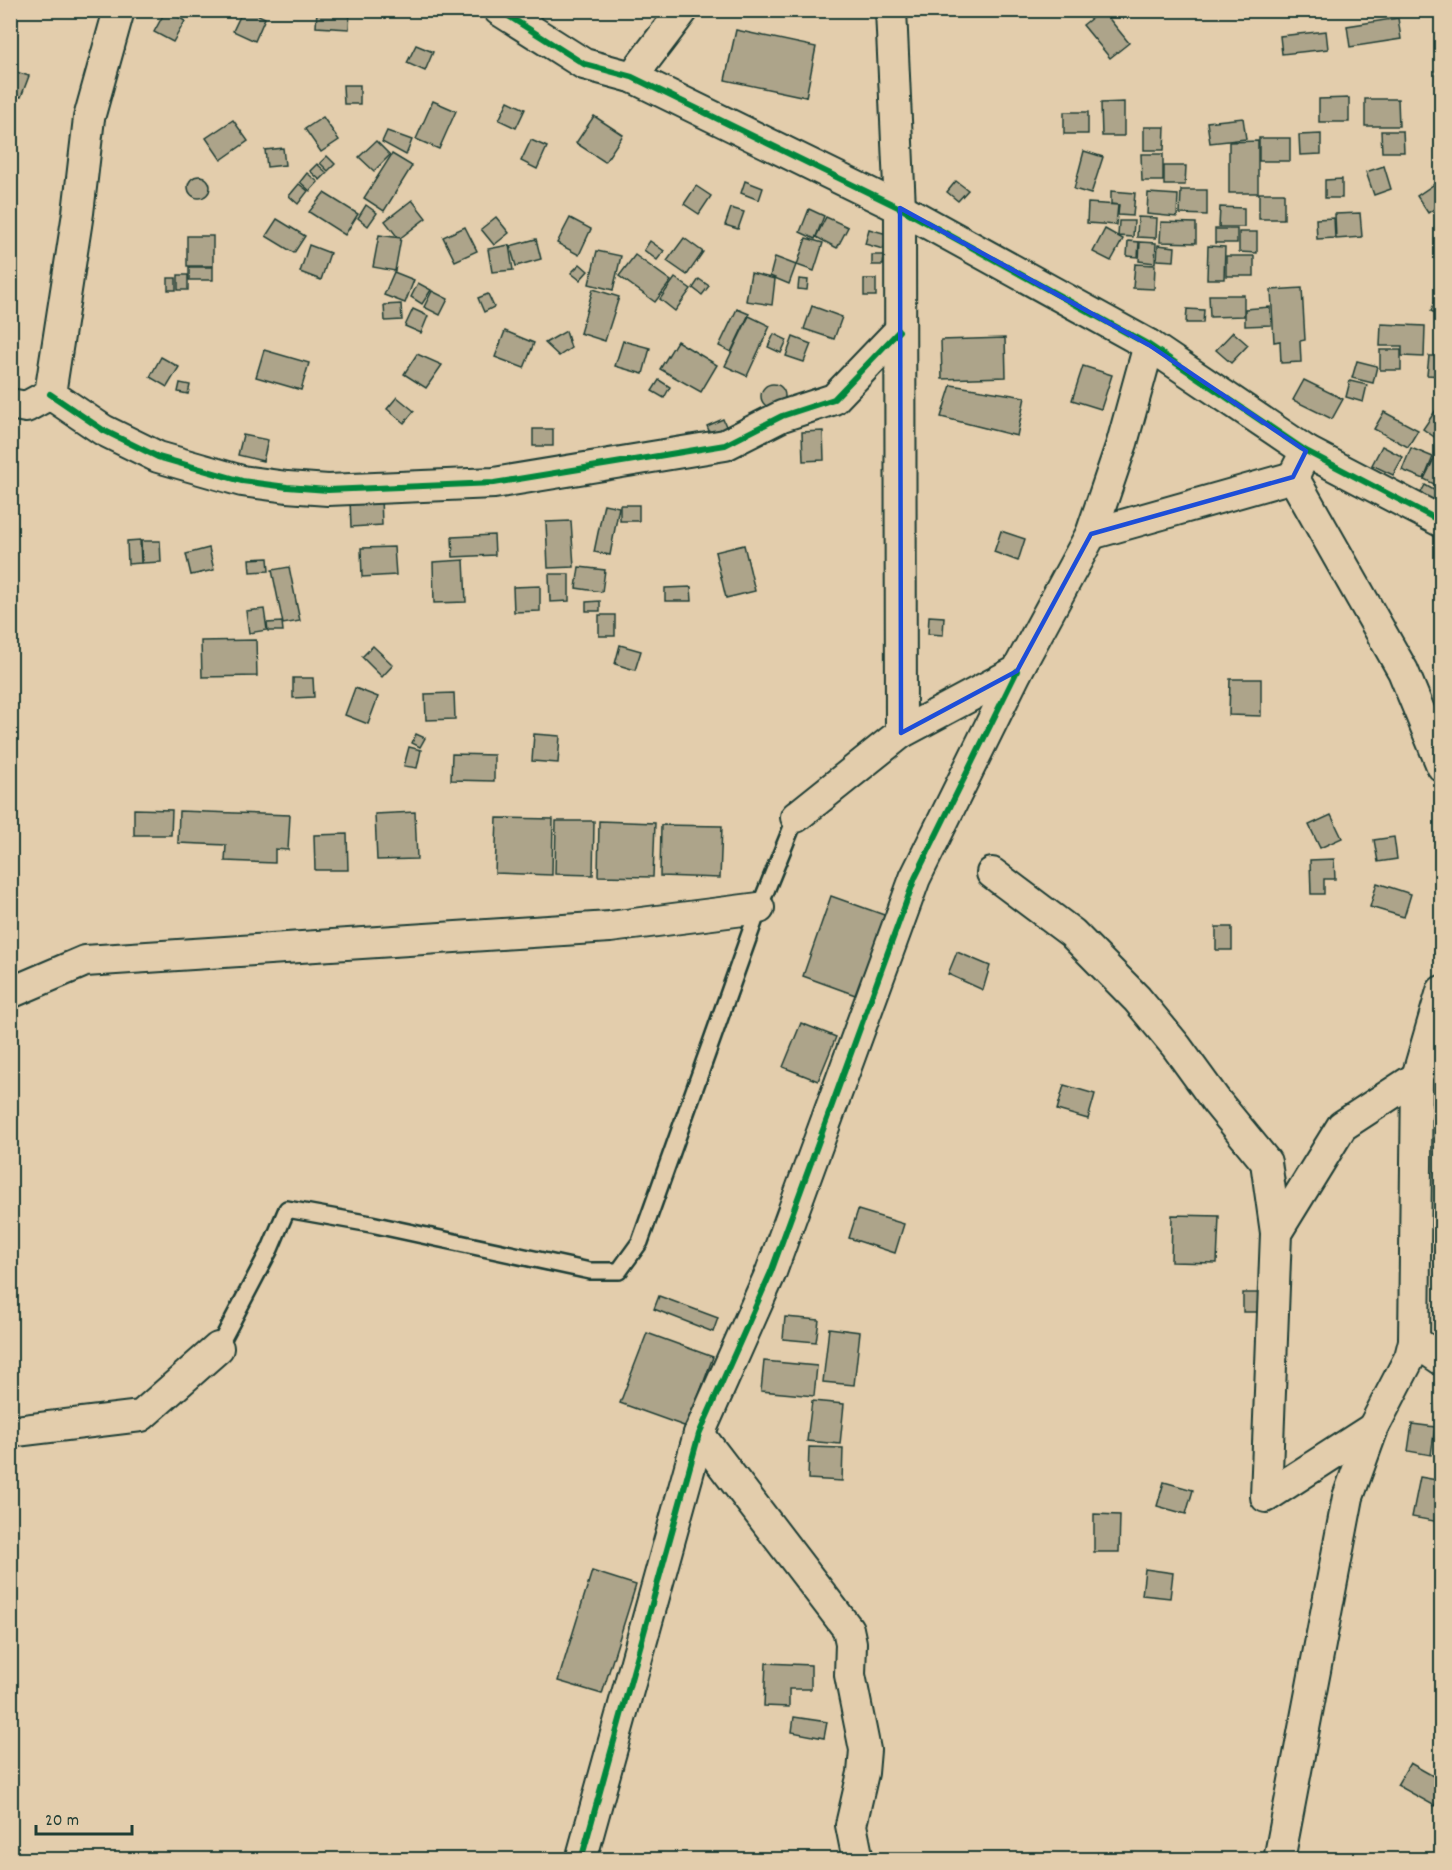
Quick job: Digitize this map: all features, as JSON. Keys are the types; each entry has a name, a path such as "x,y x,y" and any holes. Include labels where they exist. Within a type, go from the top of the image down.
{"street":[{"path":"499,10 584,64 632,77 900,208 1149,345 1306,451 1442,522"},
{"path":"632,77 683,10"},
{"path":"891,10 900,208 901,733"},
{"path":"50,394 78,213 89,118 119,11"},
{"path":"50,394 102,430 158,457 242,481 287,488 328,490 494,483 725,445 782,416 834,399 899,331"},
{"path":"581,1860 699,1434 771,1272 915,878 1017,671 1091,534 1122,443 1149,345"},
{"path":"10,404 26,407 50,394"},
{"path":"1091,534 1293,477 1306,451"},
{"path":"1293,477 1403,671 1442,766"},
{"path":"796,817 901,733 1017,671"},
{"path":"992,873 1072,933 1137,999 1266,1162 1276,1233 1266,1497 1373,1428"},
{"path":"10,993 85,961 610,927 759,908"},
{"path":"1279,1860 1348,1497 1373,1428 1410,1357 1414,1341 1417,1077 1442,991"},
{"path":"1276,1233 1342,1126 1417,1077"},
{"path":"1414,1341 1442,1360"},
{"path":"10,1430 141,1416 218,1348"},
{"path":"699,1434 848,1629 851,1643 850,1675 865,1750 851,1825 858,1860"}],"lane":[{"path":"218,1348 270,1249 287,1209 371,1224 590,1271 619,1271 640,1242 759,908 796,817"}],"highlighted area":[{"path":"900,208 1149,345 1306,451 1293,477 1091,534 1017,671 901,733"}],"building":[{"path":"166,10 185,21 173,42 154,32"},
{"path":"243,10 265,18 255,41 233,31"},
{"path":"317,10 350,10 349,29 316,27"},
{"path":"1102,10 1129,43 1110,58 1083,25"},
{"path":"1398,18 1401,39 1350,47 1347,26"},
{"path":"736,30 816,47 806,97 725,80"},
{"path":"1326,31 1328,49 1282,54 1280,36"},
{"path":"416,45 433,52 425,71 407,63"},
{"path":"10,70 29,76 21,97 10,94"},
{"path":"1436,70 1442,70 1442,91 1436,91"},
{"path":"343,85 360,85 360,104 344,104"},
{"path":"1349,98 1349,122 1319,122 1319,99"},
{"path":"1365,99 1398,99 1399,126 1365,126"},
{"path":"433,101 456,111 439,149 416,139"},
{"path":"508,101 525,109 516,128 499,120"},
{"path":"1124,102 1124,136 1102,136 1101,103"},
{"path":"1064,112 1088,112 1088,134 1064,134"},
{"path":"594,116 623,135 605,162 576,143"},
{"path":"323,117 339,140 321,152 305,129"},
{"path":"1243,118 1246,139 1210,143 1207,122"},
{"path":"233,120 248,141 221,160 206,138"},
{"path":"1144,127 1165,127 1164,150 1144,150"},
{"path":"387,131 412,140 406,155 382,142"},
{"path":"1381,131 1403,131 1404,152 1382,152"},
{"path":"1321,134 1321,154 1300,155 1299,135"},
{"path":"1259,138 1290,138 1290,161 1259,161"},
{"path":"531,140 547,147 537,169 521,161"},
{"path":"376,141 390,155 374,171 359,157"},
{"path":"1258,141 1258,193 1229,193 1229,142"},
{"path":"283,148 285,165 267,167 265,150"},
{"path":"1084,151 1103,157 1091,194 1074,189"},
{"path":"392,154 412,166 384,211 364,198"},
{"path":"1141,154 1163,154 1163,181 1142,181"},
{"path":"327,156 335,164 328,171 320,163"},
{"path":"317,164 327,173 320,180 310,171"},
{"path":"1164,166 1186,166 1185,185 1164,185"},
{"path":"1384,166 1391,189 1374,195 1366,172"},
{"path":"307,173 318,182 310,191 300,182"},
{"path":"199,176 207,179 210,187 207,195 199,198 191,195 188,187 191,179"},
{"path":"1342,179 1342,198 1325,198 1325,180"},
{"path":"1442,179 1442,204 1428,213 1417,196"},
{"path":"745,181 763,188 759,200 741,193"},
{"path":"956,181 968,190 958,201 947,192"},
{"path":"299,184 308,191 298,204 289,196"},
{"path":"696,186 711,196 699,214 684,204"},
{"path":"1181,190 1207,190 1207,215 1180,214"},
{"path":"1111,191 1135,193 1133,216 1118,215 1119,205 1111,204"},
{"path":"324,193 358,214 345,235 309,212"},
{"path":"1148,193 1178,195 1177,217 1147,214"},
{"path":"1259,193 1284,193 1284,219 1259,219"},
{"path":"412,200 426,218 399,239 385,221"},
{"path":"1088,203 1118,205 1116,225 1087,223"},
{"path":"366,205 377,213 368,226 358,218"},
{"path":"1220,207 1244,208 1244,227 1219,227"},
{"path":"731,208 744,212 738,229 725,225"},
{"path":"809,209 824,216 815,239 800,232"},
{"path":"1360,213 1362,237 1336,239 1335,214"},
{"path":"496,217 509,233 494,245 481,229"},
{"path":"826,217 848,227 837,248 816,237"},
{"path":"1138,217 1157,218 1156,238 1137,237"},
{"path":"570,218 591,229 579,255 557,243"},
{"path":"1334,218 1335,238 1317,239 1316,219"},
{"path":"277,219 305,236 294,253 266,236"},
{"path":"1119,221 1134,221 1133,237 1118,236"},
{"path":"1161,222 1196,223 1196,243 1160,242"},
{"path":"465,227 477,251 455,261 443,237"},
{"path":"869,229 887,234 883,249 865,244"},
{"path":"1105,229 1123,239 1111,261 1093,252"},
{"path":"1215,229 1237,229 1237,243 1215,243"},
{"path":"1239,232 1257,232 1257,253 1239,252"},
{"path":"379,235 401,238 395,271 373,267"},
{"path":"187,236 213,236 213,266 187,266"},
{"path":"684,238 703,252 687,275 667,261"},
{"path":"806,238 823,243 814,271 797,265"},
{"path":"536,239 541,259 516,266 510,246"},
{"path":"650,241 664,251 657,260 644,250"},
{"path":"1128,241 1139,242 1138,257 1127,256"},
{"path":"1140,242 1156,243 1155,263 1139,261"},
{"path":"309,245 330,253 321,280 300,272"},
{"path":"509,245 513,270 492,272 488,249"},
{"path":"1158,245 1175,247 1174,261 1157,260"},
{"path":"1208,246 1225,247 1224,279 1207,279"},
{"path":"597,251 621,256 613,290 589,284"},
{"path":"635,255 671,281 655,302 619,276"},
{"path":"872,255 884,255 883,265 872,265"},
{"path":"1226,256 1254,256 1254,276 1226,276"},
{"path":"775,257 796,265 789,284 770,276"},
{"path":"580,264 588,271 580,280 571,273"},
{"path":"1135,264 1155,265 1154,289 1133,288"},
{"path":"189,267 213,267 213,280 189,280"},
{"path":"394,272 414,280 405,303 384,295"},
{"path":"751,273 775,279 772,305 746,301"},
{"path":"178,275 188,275 188,290 178,290"},
{"path":"168,278 176,278 176,290 168,290"},
{"path":"675,278 691,289 675,311 660,299"},
{"path":"699,279 709,286 702,295 693,288"},
{"path":"799,279 808,280 807,290 798,289"},
{"path":"864,279 876,279 876,296 864,296"},
{"path":"418,283 431,290 422,304 411,297"},
{"path":"1302,288 1305,340 1300,341 1301,362 1281,363 1280,341 1274,342 1271,290"},
{"path":"593,289 619,297 605,341 580,333"},
{"path":"432,291 448,299 440,315 424,307"},
{"path":"488,294 494,307 484,312 478,298"},
{"path":"1209,295 1244,295 1244,316 1210,317"},
{"path":"1438,295 1442,296 1442,316 1431,311"},
{"path":"401,304 402,320 385,321 384,305"},
{"path":"812,306 842,317 834,339 804,329"},
{"path":"1270,307 1271,325 1245,326 1245,309"},
{"path":"413,309 428,316 421,333 405,326"},
{"path":"737,309 749,314 731,352 719,346"},
{"path":"1187,309 1204,310 1203,323 1186,323"},
{"path":"749,316 770,326 747,376 725,366"},
{"path":"1381,324 1425,326 1424,357 1402,356 1402,346 1380,346"},
{"path":"505,331 534,343 524,368 495,357"},
{"path":"566,331 571,348 559,356 545,343"},
{"path":"1233,332 1248,345 1231,363 1216,350"},
{"path":"774,334 787,340 781,353 768,347"},
{"path":"793,337 811,344 804,362 786,356"},
{"path":"1005,338 1006,377 942,379 941,340"},
{"path":"623,341 650,348 643,374 615,366"},
{"path":"677,341 717,365 701,392 660,369"},
{"path":"264,350 309,363 301,390 256,377"},
{"path":"1380,350 1401,350 1401,370 1380,370"},
{"path":"417,354 442,365 426,388 404,374"},
{"path":"1429,356 1442,356 1442,376 1427,375"},
{"path":"161,357 179,367 167,387 150,377"},
{"path":"1357,361 1377,366 1373,383 1352,378"},
{"path":"1083,366 1112,375 1101,409 1072,400"},
{"path":"659,380 670,387 664,398 652,391"},
{"path":"1304,380 1343,399 1332,419 1293,400"},
{"path":"1350,381 1367,385 1363,402 1346,397"},
{"path":"180,383 190,385 188,394 178,392"},
{"path":"773,384 781,388 785,396 781,404 773,408 765,404 761,396 765,388"},
{"path":"951,385 1025,397 1017,436 941,417"},
{"path":"397,397 414,411 404,423 387,409"},
{"path":"1438,407 1442,409 1442,438 1440,441 1423,429"},
{"path":"1384,412 1418,430 1408,447 1374,429"},
{"path":"723,419 728,431 712,438 707,426"},
{"path":"533,429 553,429 553,446 533,446"},
{"path":"823,431 824,460 803,461 802,432"},
{"path":"243,435 268,440 263,461 238,455"},
{"path":"1382,446 1403,457 1393,475 1372,465"},
{"path":"1411,448 1433,457 1424,479 1402,470"},
{"path":"1438,451 1442,452 1442,479 1438,486 1424,479"},
{"path":"1425,485 1441,494 1434,507 1418,498"},
{"path":"381,497 382,525 351,527 350,499"},
{"path":"604,504 619,507 610,555 594,552"},
{"path":"620,505 639,505 639,521 620,521"},
{"path":"571,521 574,567 548,568 546,522"},
{"path":"1001,531 1025,539 1018,561 994,552"},
{"path":"494,535 495,555 453,557 452,537"},
{"path":"140,540 141,563 128,564 127,541"},
{"path":"141,541 160,541 161,562 142,563"},
{"path":"744,545 755,591 726,598 715,552"},
{"path":"394,547 396,575 362,577 361,548"},
{"path":"209,548 214,570 191,575 186,554"},
{"path":"268,558 269,571 250,572 249,559"},
{"path":"464,560 466,602 434,603 433,562"},
{"path":"289,567 300,621 283,624 272,570"},
{"path":"579,567 605,570 602,592 576,588"},
{"path":"549,574 569,574 569,601 550,602"},
{"path":"540,586 540,611 514,612 513,587"},
{"path":"691,587 692,601 665,601 665,588"},
{"path":"600,601 600,611 586,611 586,602"},
{"path":"264,609 267,630 249,633 246,611"},
{"path":"599,615 615,615 615,636 599,636"},
{"path":"929,616 944,617 943,635 928,634"},
{"path":"282,622 283,631 268,631 267,623"},
{"path":"256,640 257,676 202,677 201,641"},
{"path":"620,645 641,651 635,670 615,664"},
{"path":"373,646 393,665 382,677 362,657"},
{"path":"293,678 313,678 314,697 293,698"},
{"path":"1230,679 1261,679 1261,716 1229,715"},
{"path":"355,688 378,697 368,724 345,715"},
{"path":"454,693 455,719 426,720 425,694"},
{"path":"416,734 425,738 420,747 412,743"},
{"path":"534,734 560,736 558,763 532,761"},
{"path":"409,747 421,750 417,768 404,766"},
{"path":"452,754 494,755 494,781 451,780"},
{"path":"134,809 172,810 171,835 134,835"},
{"path":"179,811 290,815 288,850 275,849 275,863 225,861 226,845 178,843"},
{"path":"415,812 417,859 377,860 375,814"},
{"path":"1331,815 1342,838 1320,848 1309,825"},
{"path":"497,818 553,819 552,875 495,873"},
{"path":"556,821 594,821 593,875 555,874"},
{"path":"599,821 655,823 653,877 598,876"},
{"path":"661,825 722,826 720,878 660,876"},
{"path":"347,834 348,870 315,870 314,835"},
{"path":"1394,837 1397,859 1378,862 1374,840"},
{"path":"1334,859 1335,879 1324,879 1324,894 1311,894 1310,860"},
{"path":"1377,883 1411,894 1404,917 1370,907"},
{"path":"831,896 887,916 858,996 803,976"},
{"path":"1216,927 1232,927 1232,950 1216,950"},
{"path":"957,952 990,966 983,990 948,974"},
{"path":"801,1023 836,1037 818,1081 783,1067"},
{"path":"1064,1085 1095,1094 1088,1119 1057,1110"},
{"path":"858,1210 904,1224 895,1253 849,1238"},
{"path":"1172,1215 1219,1216 1217,1263 1171,1262"},
{"path":"1243,1293 1258,1293 1258,1312 1243,1312"},
{"path":"659,1296 718,1318 713,1332 654,1309"},
{"path":"785,1317 819,1320 816,1342 783,1339"},
{"path":"829,1328 860,1332 854,1385 823,1382"},
{"path":"647,1333 713,1357 687,1427 620,1403"},
{"path":"764,1361 817,1366 814,1396 761,1391"},
{"path":"1439,1384 1442,1384 1442,1411 1437,1411"},
{"path":"812,1401 844,1404 840,1444 807,1441"},
{"path":"1412,1424 1435,1427 1431,1455 1408,1451"},
{"path":"809,1447 843,1448 842,1481 808,1479"},
{"path":"1420,1477 1442,1481 1442,1507 1439,1522 1412,1517"},
{"path":"1164,1482 1193,1490 1186,1514 1157,1506"},
{"path":"1094,1514 1120,1515 1119,1552 1094,1552"},
{"path":"1145,1569 1173,1573 1170,1598 1142,1595"},
{"path":"592,1571 636,1585 602,1694 558,1681"},
{"path":"766,1663 811,1665 811,1689 789,1689 789,1707 764,1706"},
{"path":"794,1717 827,1722 824,1738 792,1732"},
{"path":"1410,1763 1442,1781 1442,1795 1435,1806 1397,1785"}],"cycle path":[{"path":"499,10 584,64 632,77 900,208 1149,345 1306,451 1442,522"},
{"path":"50,394 103,430 158,457 242,481 328,490 494,483 725,445 782,416 834,399 899,331"},
{"path":"581,1860 699,1434 771,1272 915,878 1017,671"}]}
